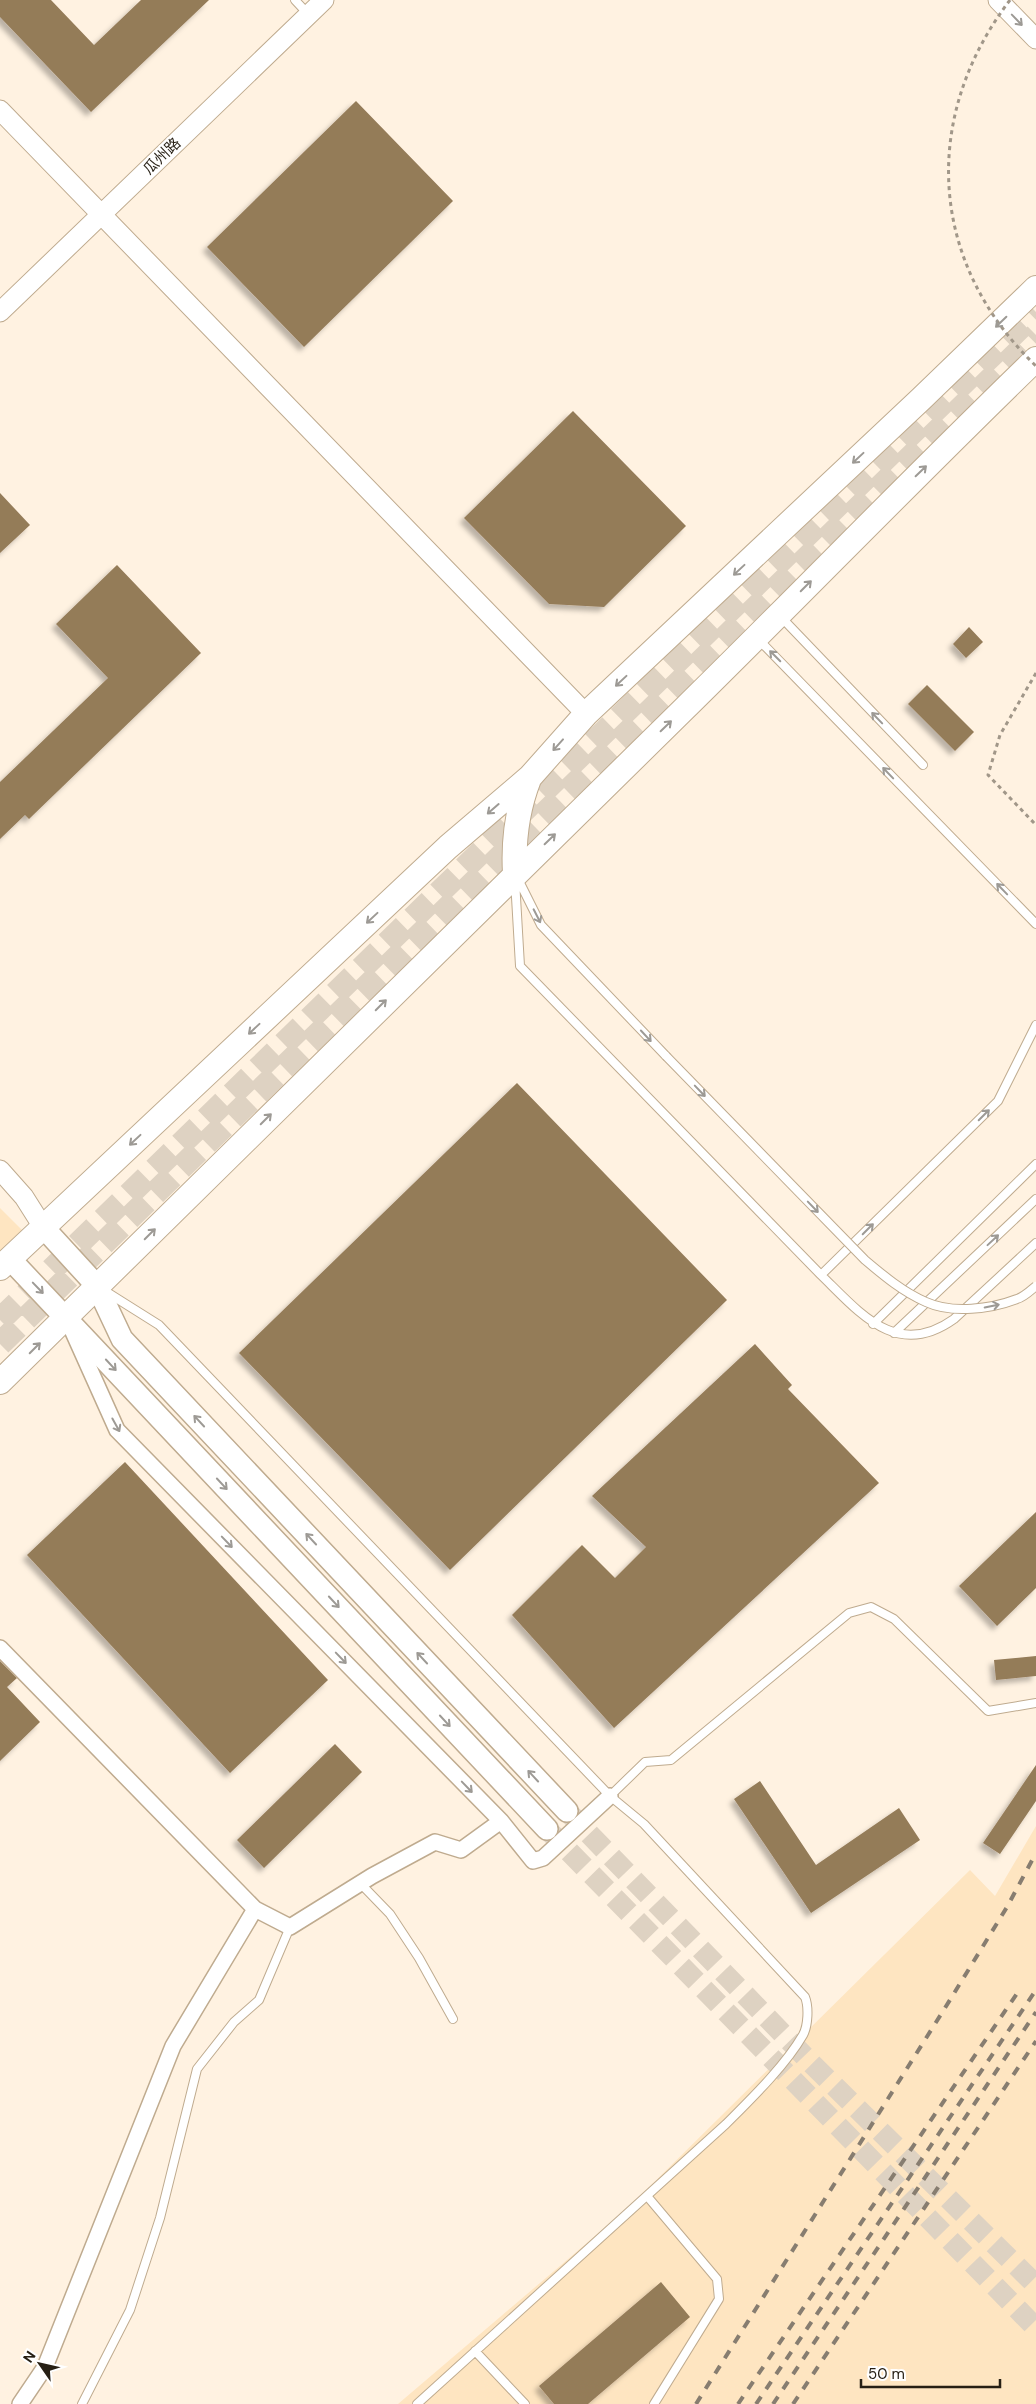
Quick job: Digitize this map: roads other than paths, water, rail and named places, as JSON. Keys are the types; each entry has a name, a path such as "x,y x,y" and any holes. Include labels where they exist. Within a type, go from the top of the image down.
{"main road":[{"path":"547,1829 66,1317 5,1264 448,847 530,777 586,714 914,406 1036,288"},
{"path":"0,1382 756,637 913,478 1036,359"},
{"path":"515,873 514,853 518,814 530,777"},
{"path":"43,1227 97,1286 122,1339 567,1812"}],"street":[{"name":"瓜州路","path":"0,312 324,0"},
{"path":"998,0 1036,39"},
{"path":"0,110 586,714"},
{"path":"0,1170 24,1197 43,1227"},
{"path":"66,1317 117,1430 501,1821 533,1861 543,1858 610,1796"},
{"path":"0,1648 255,1910 290,1927 360,1883 435,1842 461,1850 501,1821"},
{"path":"20,2404 45,2368 173,2046 255,1910"}],"lane":[{"path":"295,0 309,15"},
{"path":"778,614 923,765"},
{"path":"756,637 1036,924"},
{"path":"515,873 541,925 865,1260 901,1289 927,1303 955,1308 988,1308 1019,1299 1036,1286"},
{"path":"515,873 520,966 821,1275 873,1324 894,1333 910,1336 926,1335 940,1329 954,1320 1036,1242"},
{"path":"821,1275 998,1101 1036,1025"},
{"path":"873,1324 1036,1164"},
{"path":"894,1333 1036,1200"},
{"path":"97,1286 159,1324 610,1796 644,1824 805,1997 808,2005 804,2034 764,2086 726,2124 417,2404"},
{"path":"610,1796 645,1762 671,1760 849,1613 871,1607 894,1619 988,1711 1036,1703"},
{"path":"360,1883 390,1914 419,1958 453,2018"},
{"path":"82,2404 130,2310 160,2218 196,2069 234,2022 259,2000 290,1927"},
{"path":"646,2196 717,2279 719,2299 654,2404"},
{"path":"475,2352 525,2404"}],"tunnel":[{"path":"0,1320 1036,312"},
{"path":"0,1344 1036,335"},
{"path":"567,1811 810,2062 1036,2285"},
{"path":"547,1829 1036,2328"}],"railway":[{"path":"696,2404 945,2008 1007,1907 1036,1853"},
{"path":"756,2404 1036,1990"},
{"path":"738,2404 1018,1992"},
{"path":"773,2404 1036,2012"},
{"path":"793,2404 1036,2041"}]}
